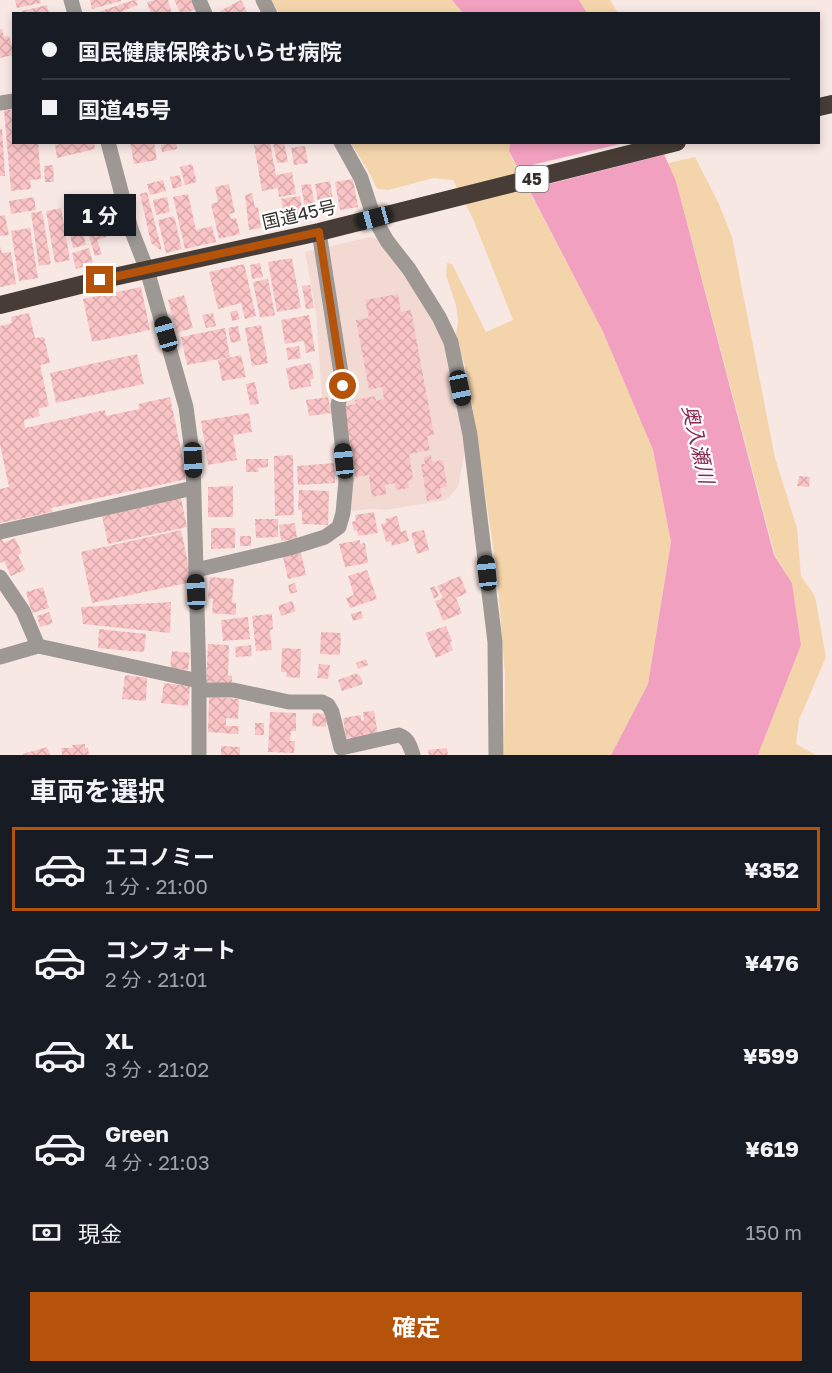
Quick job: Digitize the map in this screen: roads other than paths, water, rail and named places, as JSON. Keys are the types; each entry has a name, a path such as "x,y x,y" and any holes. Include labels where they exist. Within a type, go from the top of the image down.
{"highway":[{"name":"国道45号","path":"0,305 319,232 670,144"}],"street":[{"path":"109,144 131,229 147,270 186,407 193,460 199,755"},
{"path":"342,144 381,216 387,241 409,269 439,317 451,342 470,435 495,642 496,755"},
{"path":"196,570 290,548 325,537 339,527 343,513 346,480 338,405 343,386 319,232"},
{"path":"0,532 193,488"},
{"path":"0,578 23,611 38,646"},
{"path":"0,657 38,646 199,685 289,702 322,702 328,705 332,712 341,748 399,735 404,736 409,743 413,755"}],"water":[{"path":"452,0 579,0 586,12 462,12"},
{"name":"奥入瀬川","path":"510,144 659,144 676,181 774,555 792,583 801,645 758,755 611,755 648,684 671,542 653,450 603,332 509,151"}]}
